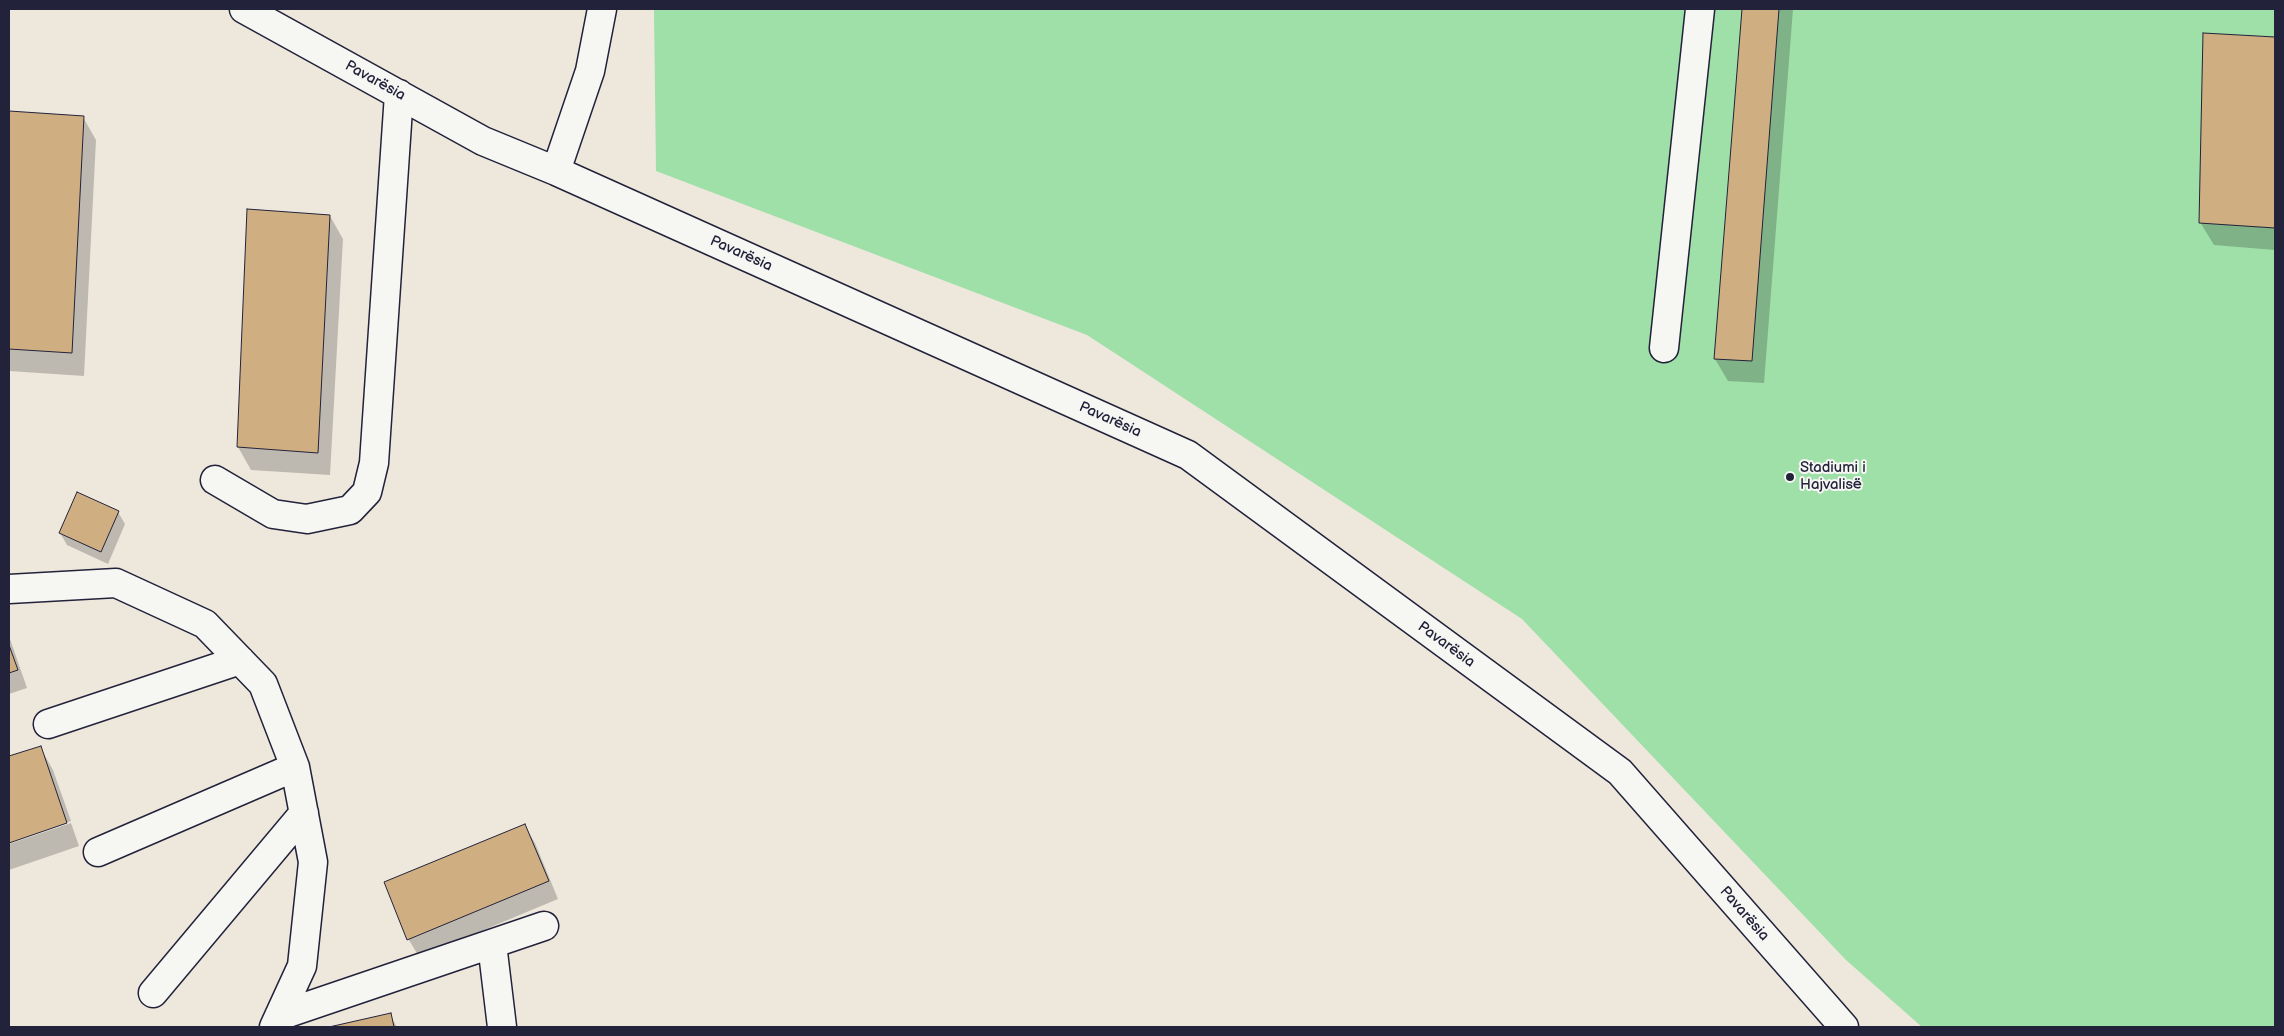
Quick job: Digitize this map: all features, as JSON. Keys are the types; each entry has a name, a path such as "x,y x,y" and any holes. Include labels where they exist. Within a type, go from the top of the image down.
{"street":[{"name":"Pavarësia","path":"244,9 483,141 556,171 1188,455 1620,772 1844,1027"},
{"path":"556,171 590,70 602,9"},
{"path":"1664,348 1700,9"},
{"path":"215,480 272,514 307,519 350,510 367,492 374,463 399,94"},
{"path":"9,588 116,583 205,624 263,684 295,767 313,862 302,966 277,1022"},
{"path":"48,724 240,660"},
{"path":"98,852 295,767"},
{"path":"153,993 304,813"},
{"path":"277,1022 544,926"},
{"path":"492,944 502,1027"}],"green space":[{"name":"Stadiumi i Hajvalisë","path":"654,9 2275,9 2275,1027 1922,1027 1846,960 1522,619 1087,335 656,171"}],"building":[{"path":"1742,9 1779,9 1752,361 1714,359"},
{"path":"2203,33 2275,37 2275,228 2199,223"},
{"path":"9,111 84,116 72,353 9,349"},
{"path":"247,209 330,215 318,453 237,447"},
{"path":"77,492 119,511 101,552 59,533"},
{"path":"9,645 18,670 9,673"},
{"path":"41,746 67,823 9,843 9,756"},
{"path":"525,824 549,881 407,940 384,882"},
{"path":"391,1013 394,1027 329,1027"}],"place":[{"name":"Stadiumi i Hajvalisë","path":"1790,477"}]}
